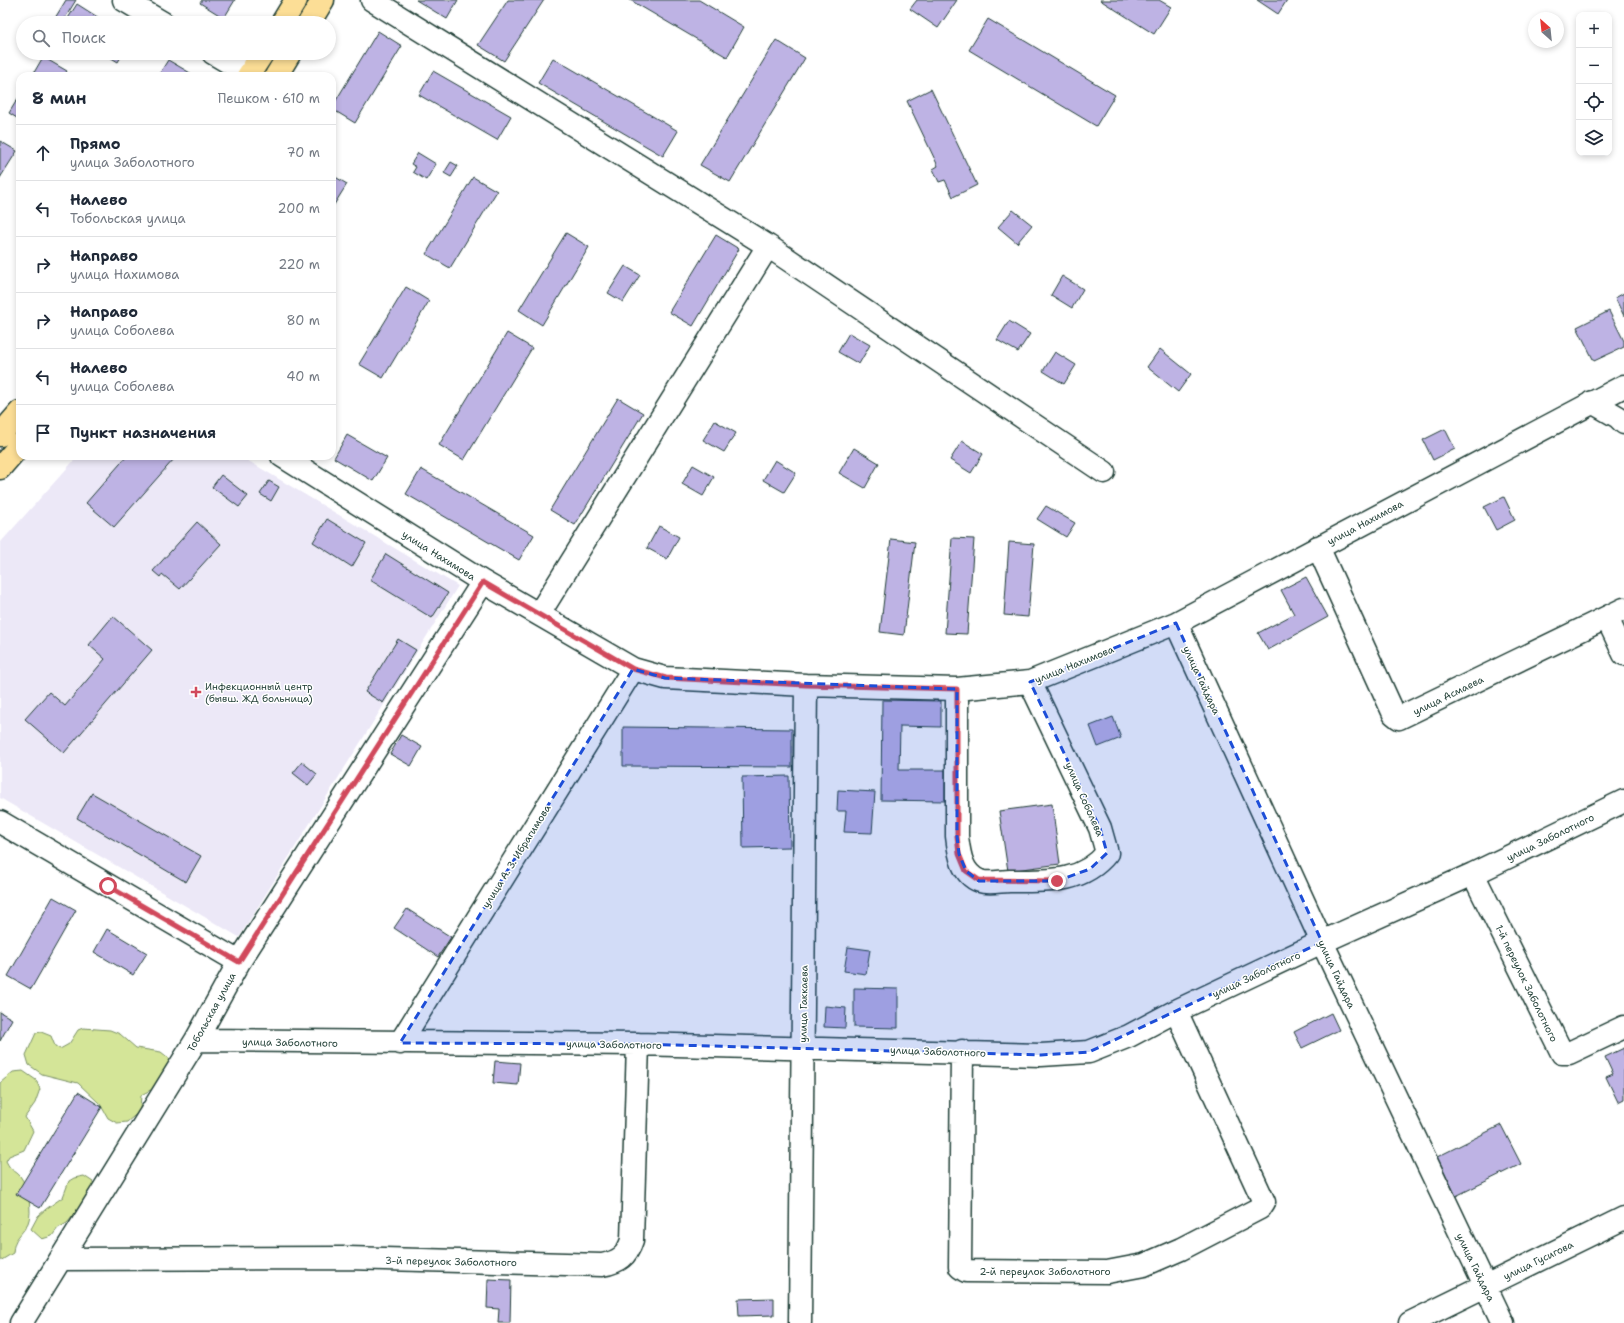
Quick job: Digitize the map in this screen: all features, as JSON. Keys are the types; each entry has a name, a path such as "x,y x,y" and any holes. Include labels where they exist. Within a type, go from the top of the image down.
{"main road":[{"path":"286,16 296,0"},
{"path":"313,16 323,0"},
{"path":"252,72 259,60"},
{"path":"278,72 286,60"},
{"path":"0,435 16,417"},
{"path":"0,468 16,450"}],"street":[{"path":"124,0 151,16"},
{"path":"372,0 768,246 1104,472"},
{"path":"224,60 244,72"},
{"path":"539,614 768,246"},
{"name":"улица Нахимова","path":"288,460 483,582 633,669 666,678 806,685 957,689 1030,682 1176,623 1624,386"},
{"path":"1592,402 1618,417 1624,423"},
{"name":"улица Асмаева","path":"1318,547 1394,714 1400,718 1615,614"},
{"name":"Тобольская улица","path":"21,1323 196,1040 239,962 483,582"},
{"path":"1615,614 1624,654"},
{"name":"улица Гайдара","path":"1176,623 1322,942 1503,1323"},
{"name":"улица А. З. Ибрагимова","path":"400,1043 633,669"},
{"name":"улица Соболева","path":"957,689 957,836 959,854 966,871 979,880 1057,881 1090,869 1098,864 1107,853 1100,828 1030,682"},
{"name":"улица Гаккаева","path":"800,1323 806,685"},
{"name":"улица Заболотного","path":"196,1040 638,1044 962,1051 1041,1055 1089,1052 1129,1036 1176,1011 1322,942 1473,874 1624,801"},
{"path":"0,822 239,962"},
{"name":"1-й переулок Заболотного","path":"1473,874 1562,1053 1569,1053 1624,1026"},
{"name":"2-й переулок Заболотного","path":"962,1051 960,1267 966,1271 1115,1271 1144,1265 1181,1250 1260,1208 1264,1202 1176,1011"},
{"name":"3-й переулок Заболотного","path":"61,1259 347,1258 602,1265 613,1263 622,1259 629,1251 632,1240 638,1044"},
{"name":"улица Гусигова","path":"1410,1323 1484,1285 1624,1218"}],"highlighted area":[{"path":"1176,623 1322,942 1089,1052 1041,1055 638,1044 400,1043 633,669 665,678 957,689 957,836 959,854 966,871 979,881 1057,881 1090,869 1107,853 1100,828 1030,682"}],"shaded area":[{"name":"Инфекционный центр (бывш. ЖД больница)","path":"74,460 247,460 458,586 239,937 0,798 0,543"}],"green space":[{"path":"83,1028 110,1030 120,1034 136,1048 161,1052 175,1063 174,1078 141,1095 140,1111 127,1122 117,1123 108,1118 100,1104 78,1083 42,1074 29,1065 26,1055 36,1033 41,1032 51,1036 55,1046 60,1049 69,1044 78,1030"},
{"path":"23,1071 36,1080 40,1089 35,1103 25,1117 33,1131 24,1150 9,1156 6,1161 11,1169 23,1180 29,1199 30,1212 28,1223 16,1240 13,1253 0,1261 0,1083 13,1072"},
{"path":"84,1176 93,1182 95,1187 88,1208 74,1215 67,1223 58,1228 52,1236 42,1239 31,1229 38,1216 63,1197 69,1181 74,1178"}],"building":[{"path":"66,0 76,0 66,16 56,16"},
{"path":"202,0 235,0 225,16 221,16 200,3"},
{"path":"416,0 458,0 447,19"},
{"path":"508,0 544,0 504,61 478,45"},
{"path":"630,0 699,0 744,27 727,57"},
{"path":"917,0 957,0 938,28 910,9"},
{"path":"1100,0 1159,0 1171,7 1154,34"},
{"path":"1257,0 1287,0 1278,14"},
{"path":"77,4 96,16 69,16"},
{"path":"988,19 1115,95 1096,126 969,50"},
{"path":"378,31 402,46 355,123 336,111 336,100"},
{"path":"776,40 805,58 730,182 700,165"},
{"path":"553,58 678,131 663,156 538,83"},
{"path":"41,60 48,60 67,71 66,72 34,72"},
{"path":"168,60 189,72 160,72"},
{"path":"433,71 511,116 497,140 419,95"},
{"path":"931,89 977,185 953,197 945,180 939,182 933,169 938,166 907,101"},
{"path":"16,102 16,117 9,113"},
{"path":"0,141 16,150 16,153 0,178"},
{"path":"418,153 436,164 426,180 413,172 416,167 411,164"},
{"path":"451,162 458,166 451,177 444,173"},
{"path":"336,177 347,184 336,202"},
{"path":"473,177 497,191 450,268 426,254"},
{"path":"1013,210 1032,225 1017,243 998,227"},
{"path":"566,233 589,247 542,325 519,310"},
{"path":"716,235 739,249 693,326 669,312"},
{"path":"625,266 640,275 623,302 608,293"},
{"path":"1062,276 1083,289 1072,308 1051,295"},
{"path":"406,287 429,301 383,378 359,364"},
{"path":"1624,293 1624,316 1615,298"},
{"path":"1609,311 1624,341 1624,347 1594,361 1577,327"},
{"path":"1009,321 1030,334 1018,352 997,340"},
{"path":"507,333 532,348 464,460 439,445"},
{"path":"849,333 870,345 859,364 838,352"},
{"path":"1160,349 1191,374 1178,392 1147,367"},
{"path":"1055,352 1076,365 1064,384 1043,371"},
{"path":"618,398 643,413 575,525 550,510"},
{"path":"715,421 736,433 724,452 703,440"},
{"path":"1445,429 1455,449 1433,460 1423,440"},
{"path":"347,435 387,458 373,481 336,459 336,454"},
{"path":"962,441 983,454 971,473 950,460"},
{"path":"854,448 879,463 865,488 839,473"},
{"path":"124,460 173,460 114,527 86,503"},
{"path":"775,460 796,473 784,492 763,480"},
{"path":"693,465 714,477 703,496 682,484"},
{"path":"421,469 534,535 519,560 406,494"},
{"path":"221,475 248,496 239,507 212,487"},
{"path":"269,481 279,487 271,501 260,494"},
{"path":"1504,497 1515,520 1496,530 1484,507"},
{"path":"1046,506 1075,523 1066,537 1037,519"},
{"path":"327,519 366,543 352,567 313,542"},
{"path":"197,522 221,544 180,589 162,574 160,577 153,571"},
{"path":"659,526 679,537 667,559 647,548"},
{"path":"952,538 974,539 967,634 945,633"},
{"path":"891,539 915,542 904,635 880,632"},
{"path":"1009,542 1034,544 1028,617 1004,615"},
{"path":"386,554 448,593 432,618 370,580"},
{"path":"1306,577 1328,617 1268,650 1258,633 1294,614 1281,590"},
{"path":"113,616 152,650 64,753 25,719 49,692 65,706 105,659 89,645"},
{"path":"398,639 416,650 383,703 365,692"},
{"path":"882,700 941,701 941,727 900,726 899,770 945,770 945,801 881,800"},
{"path":"1113,717 1121,738 1098,747 1090,726"},
{"path":"623,727 792,729 792,767 623,766"},
{"path":"401,735 422,747 411,766 390,754"},
{"path":"302,762 317,774 308,785 293,773"},
{"path":"789,776 790,847 743,848 742,777"},
{"path":"838,790 875,792 872,833 844,832 846,811 837,811"},
{"path":"92,793 201,856 186,882 77,818"},
{"path":"1052,804 1060,864 1008,871 999,811"},
{"path":"53,897 76,910 31,989 8,976"},
{"path":"407,909 451,937 438,957 394,928"},
{"path":"107,929 147,953 133,975 94,952"},
{"path":"848,947 870,950 866,974 844,971"},
{"path":"854,988 898,989 898,1028 854,1027"},
{"path":"825,1006 846,1008 845,1028 824,1027"},
{"path":"0,1012 12,1019 0,1041"},
{"path":"1331,1013 1339,1030 1302,1048 1294,1032"},
{"path":"1624,1048 1624,1099 1618,1102 1606,1077 1613,1074 1605,1057"},
{"path":"495,1061 520,1063 518,1085 493,1083"},
{"path":"78,1092 102,1107 40,1208 16,1194"},
{"path":"1501,1125 1521,1164 1456,1196 1437,1157"},
{"path":"488,1279 511,1280 510,1323 498,1323 499,1309 487,1308"},
{"path":"774,1298 774,1315 739,1316 738,1299"}],"place":[{"name":"Инфекционный центр (бывш. ЖД больница)","path":"196,692"}],"route":[{"path":"108,886 239,962 483,582 633,669 666,678 806,685 957,689 957,836 959,854 966,871 979,880 995,882 1057,881"}]}
